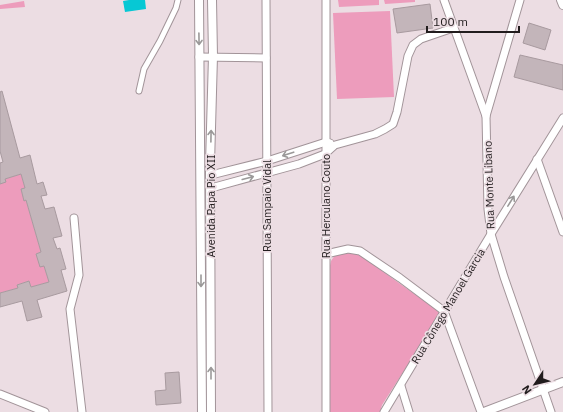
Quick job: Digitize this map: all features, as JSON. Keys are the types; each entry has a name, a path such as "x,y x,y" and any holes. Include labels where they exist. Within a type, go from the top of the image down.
{"street":[{"path":"139,91 144,69 160,41 176,8 178,0"},
{"name":"Avenida Papa Pio XII","path":"198,0 202,412"},
{"name":"Avenida Papa Pio XII","path":"211,412 212,0"},
{"name":"Rua Sampaio Vidal","path":"266,0 268,412"},
{"name":"Rua Herculano Couto","path":"326,0 326,412"},
{"path":"444,0 486,116"},
{"name":"Rua Monte Líbano","path":"520,0 486,116 488,209 491,234 504,277 551,412"},
{"path":"561,0 563,5"},
{"path":"211,188 300,164 325,154 335,145 375,134 385,129 392,124 397,112 410,49 421,39 453,28"},
{"path":"199,57 213,56 266,58"},
{"name":"Rua Cônego Manoel Garcia","path":"384,412 401,386 444,311 563,118"},
{"path":"211,175 267,161 326,142 335,145"},
{"path":"537,159 563,232"},
{"path":"74,218 79,275 70,309 82,412"},
{"path":"326,254 348,249 360,251 400,278 444,311 481,412"},
{"path":"201,307 211,308"},
{"path":"484,412 563,382"},
{"path":"401,386 409,412"},
{"path":"0,394 45,412"},
{"path":"202,412 211,412"}],"shaded area":[{"path":"338,0 379,0 379,5 339,7"},
{"path":"384,0 415,0 415,2 385,4"},
{"path":"24,1 25,7 0,9 0,5"},
{"path":"390,11 394,97 337,99 333,13"},
{"path":"21,174 25,188 21,189 24,200 26,200 41,252 36,254 44,266 49,282 31,287 29,281 17,285 18,288 0,293 0,184 5,179"},
{"path":"354,251 441,313 382,405 380,412 329,412 329,270 331,261 335,255"}],"water":[{"path":"145,0 146,9 125,12 123,1"}],"building":[{"path":"430,4 433,28 397,33 393,9"},
{"path":"529,23 551,30 545,50 523,43"},
{"path":"520,55 563,65 563,90 514,77"},
{"path":"2,91 20,158 30,155 37,184 43,182 47,195 41,196 45,209 54,207 62,236 53,238 57,249 60,248 66,269 61,270 67,291 37,300 42,317 27,321 22,301 0,307 0,293 18,288 17,285 29,281 31,287 49,282 44,266 40,267 36,254 41,252 26,200 24,201 21,189 25,188 21,174 5,179 6,182 0,184 0,163 3,162 0,151 0,92"},
{"path":"179,372 181,403 156,405 155,391 166,390 165,373"}]}
